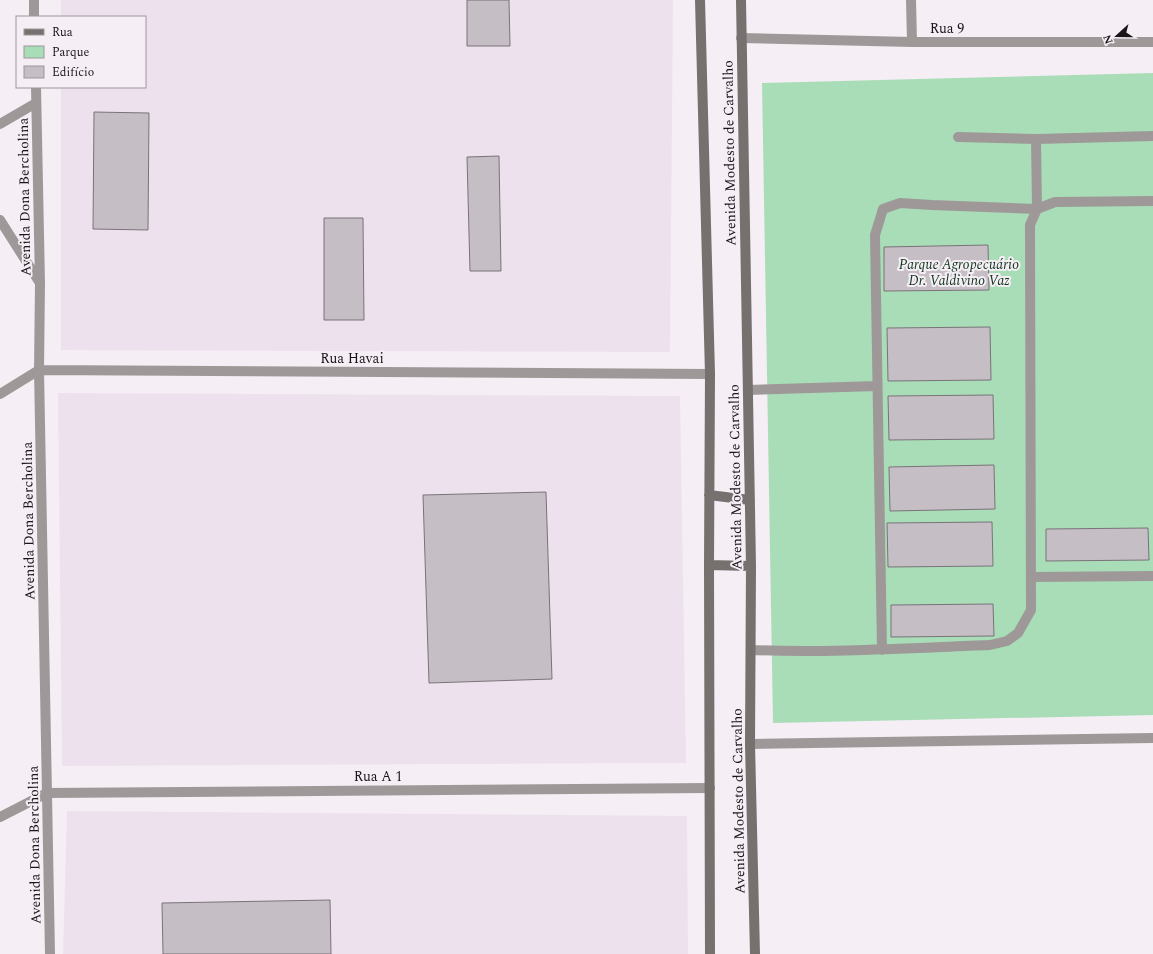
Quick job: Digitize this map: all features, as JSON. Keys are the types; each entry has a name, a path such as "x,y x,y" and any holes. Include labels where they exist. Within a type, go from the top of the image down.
{"main road":[{"name":"Avenida Modesto de Carvalho","path":"700,0 710,374 708,565 710,954"},
{"name":"Avenida Modesto de Carvalho","path":"741,0 751,566 750,744 755,954"},
{"path":"709,495 750,500"},
{"path":"708,565 751,566"}],"street":[{"path":"34,0 34,16"},
{"path":"912,0 912,42"},
{"name":"Rua 9","path":"741,38 912,42 1153,42"},
{"name":"Avenida Dona Bercholina","path":"36,88 40,283 39,370 50,954"},
{"path":"0,124 36,103"},
{"path":"958,137 1036,139 1153,136"},
{"path":"751,650 882,650 990,645 1007,641 1018,633 1031,610 1030,225 1037,209 1036,139"},
{"path":"882,650 875,235 883,209 900,203 1037,209 1055,202 1153,201"},
{"path":"0,220 40,283"},
{"path":"0,394 39,370"},
{"name":"Rua Havai","path":"39,370 710,374"},
{"path":"748,390 877,386"},
{"path":"1031,577 1153,576"},
{"path":"750,744 1153,738"},
{"name":"Rua A 1","path":"47,793 710,788"},
{"path":"0,817 47,793"}],"shaded area":[{"path":"61,0 673,0 670,352 61,350 61,88 146,88 146,16 61,16"},
{"path":"58,393 680,396 686,763 62,766"},
{"path":"67,811 687,816 688,954 63,954"}],"green space":[{"name":"Parque Agropecuário Dr. Valdivino Vaz","path":"1153,73 1153,715 773,723 762,83"}],"building":[{"path":"467,0 509,0 510,46 467,46"},
{"path":"94,112 149,113 148,230 93,229"},
{"path":"499,156 501,271 470,271 467,157"},
{"path":"324,218 363,218 364,320 324,320"},
{"path":"988,245 989,290 884,291 884,247"},
{"path":"990,327 991,380 888,381 887,328"},
{"path":"993,395 994,439 889,440 888,396"},
{"path":"994,465 995,509 890,511 889,467"},
{"path":"546,492 552,679 429,683 423,495"},
{"path":"992,522 993,566 888,567 887,523"},
{"path":"1148,528 1149,560 1046,561 1046,529"},
{"path":"993,604 994,636 891,637 891,605"},
{"path":"330,900 331,954 163,954 162,903"}]}
